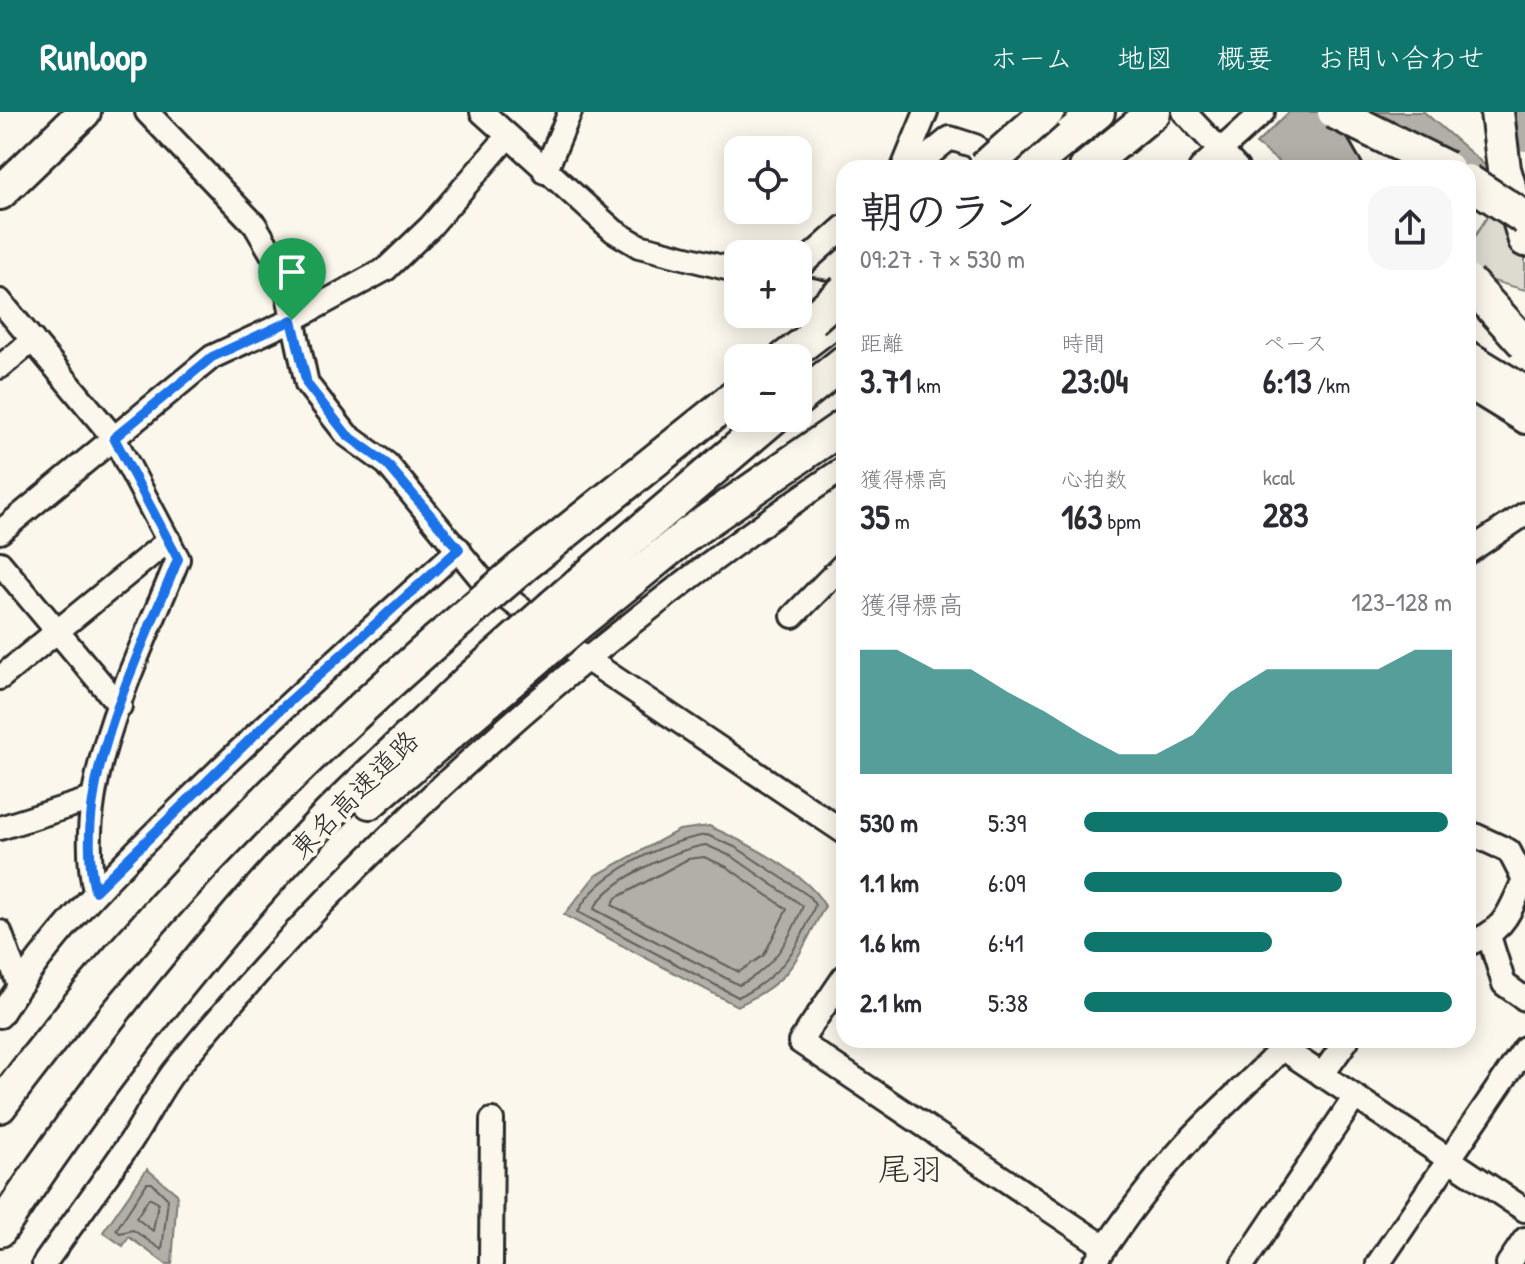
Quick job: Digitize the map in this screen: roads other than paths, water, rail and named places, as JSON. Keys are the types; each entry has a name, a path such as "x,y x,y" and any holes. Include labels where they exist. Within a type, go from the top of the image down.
{"highway":[{"path":"0,193 84,112"},
{"path":"993,160 1047,112"},
{"path":"1039,160 1098,112"},
{"path":"1096,160 1154,112"},
{"path":"1334,112 1431,160"},
{"path":"1353,112 1380,160"},
{"path":"1497,112 1504,169 1525,240"},
{"path":"1476,186 1525,218"},
{"path":"1476,290 1525,344"},
{"path":"790,344 827,320"},
{"path":"800,344 827,320"},
{"path":"1476,363 1525,393"},
{"path":"812,388 836,368"},
{"path":"650,461 724,396"},
{"name":"東名高速道路","path":"0,1106 131,940 333,732 521,568 650,461 724,405"},
{"name":"東名高速道路","path":"0,1230 114,1067 216,941 321,824 564,616 758,432"},
{"path":"564,616 836,432"}],"street":[{"path":"147,112 186,149 255,225 280,273 307,384 347,435 387,464 480,577 587,661 711,740 836,826"},
{"path":"482,112 614,231 639,246 724,267"},
{"path":"545,172 570,112"},
{"path":"906,160 926,112"},
{"path":"1184,112 1227,160"},
{"path":"1211,160 1263,112"},
{"path":"0,532 212,357 292,320 386,269 430,227 508,136"},
{"path":"923,160 950,138 975,146 986,160"},
{"path":"812,256 836,234"},
{"path":"812,290 836,295"},
{"path":"0,301 114,438 178,559 120,706 92,799 88,862 95,891"},
{"path":"1476,303 1525,316"},
{"path":"0,367 33,340"},
{"path":"1476,392 1525,422"},
{"path":"44,1264 133,1138 174,1071 421,803 587,661 740,540 836,474"},
{"path":"1476,547 1525,514"},
{"path":"0,678 169,540"},
{"path":"0,1016 19,985 95,891 280,710 459,549"},
{"path":"0,563 120,706"},
{"path":"793,616 836,572"},
{"path":"0,828 92,799"},
{"path":"1476,836 1509,851 1524,880 1502,925 1479,940 1504,984 1525,999"},
{"path":"0,932 19,985"},
{"path":"836,989 800,1042 1100,1256 1137,1201 1186,1144 1243,1091 1282,1048 1525,1210"},
{"path":"1322,1075 1341,1048"},
{"path":"1378,1264 1447,1158 1525,1048"},
{"path":"1243,1264 1355,1097"},
{"path":"491,1264 492,1120"},
{"path":"1508,1264 1525,1239"}],"water":[{"path":"1289,112 1424,112 1486,166 1488,178 1476,191 1476,160 1277,160 1256,144"},
{"path":"709,826 757,849 789,870 816,893 825,906 792,966 771,987 737,1006 564,915 595,876 679,830"},
{"path":"147,1169 177,1194 172,1264 166,1264 129,1237 123,1246 103,1232"}],"waterway":[{"path":"1500,112 1525,134"}],"district":[{"name":"尾羽","path":"910,1169"}]}
